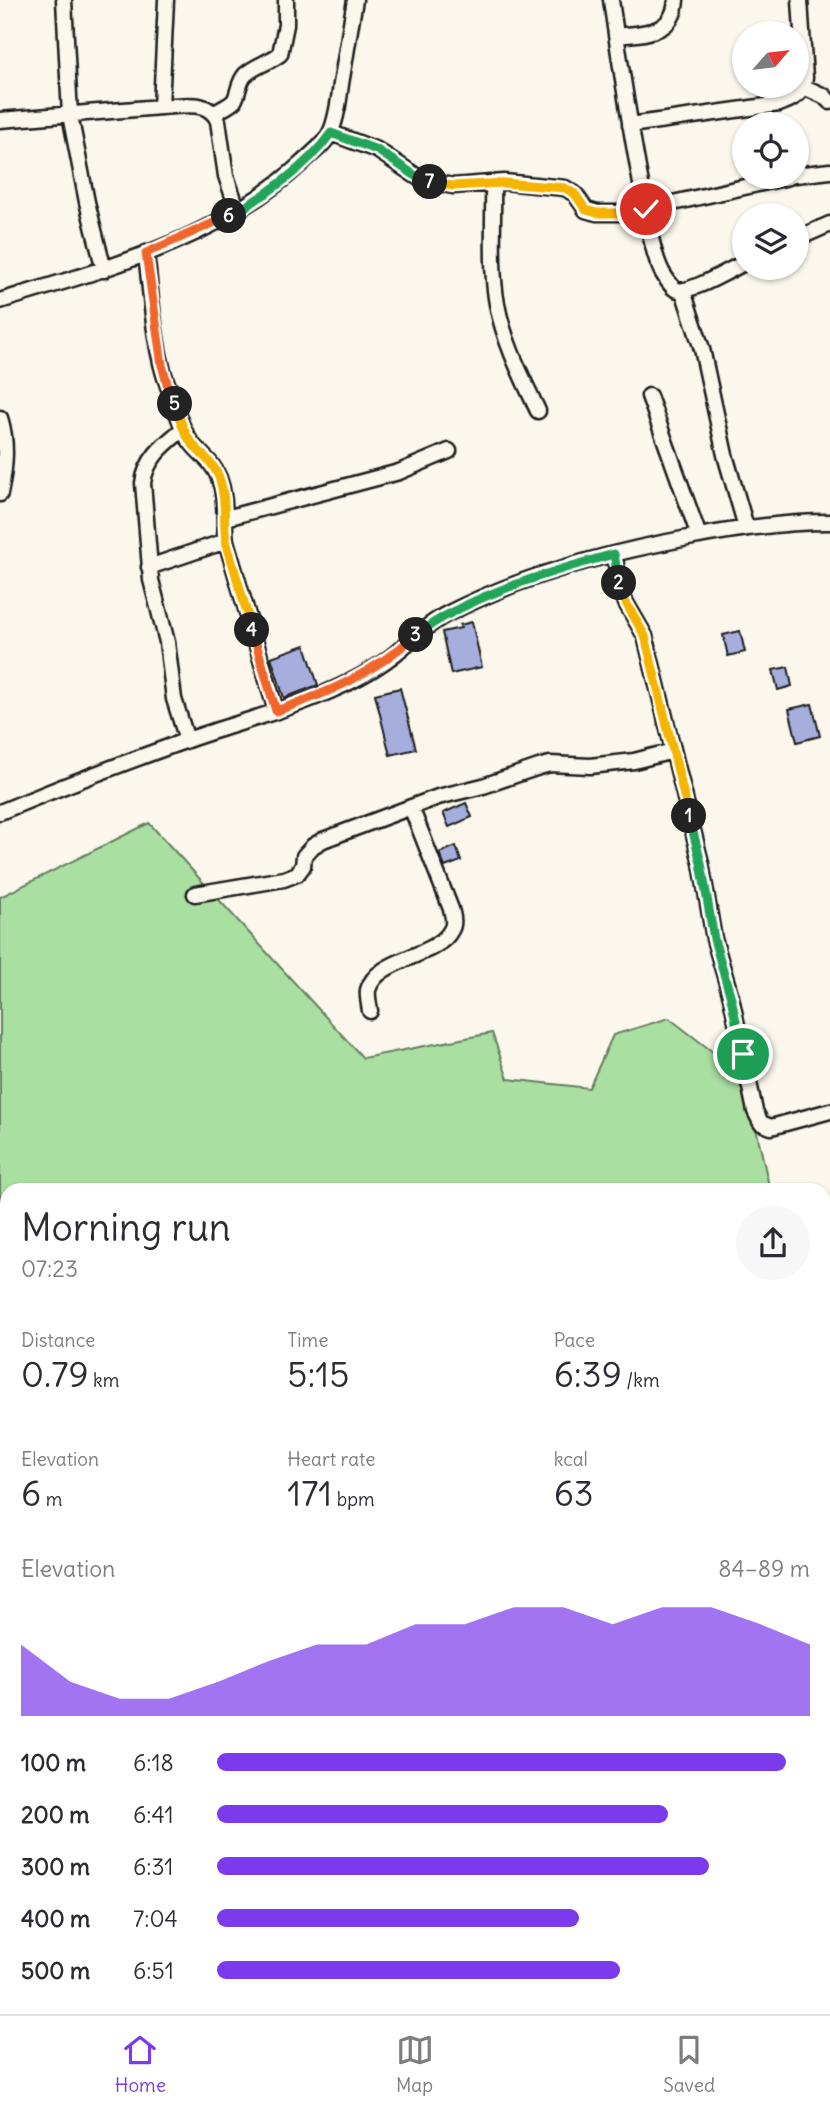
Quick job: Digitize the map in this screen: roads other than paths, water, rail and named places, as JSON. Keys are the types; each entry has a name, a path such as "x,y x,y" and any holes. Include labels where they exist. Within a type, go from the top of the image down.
{"street":[{"path":"64,0 70,115 86,202 104,270"},
{"path":"161,107 166,0"},
{"path":"215,113 232,104 238,87 250,71 280,54 286,25 286,0"},
{"path":"0,301 104,270 146,253 238,211 259,199 287,177 325,142 331,133 337,112 355,0"},
{"path":"611,0 630,125 646,209 663,273 675,289 683,291 732,269"},
{"path":"616,36 662,28 674,14 677,0"},
{"path":"800,0 801,21"},
{"path":"809,89 830,102"},
{"path":"630,125 779,104 792,98"},
{"path":"0,120 201,106 215,113 218,121 226,176 238,211"},
{"path":"331,133 377,150 422,180 453,186 520,183 565,188 575,194 586,210 597,213 646,209 735,189"},
{"path":"809,173 830,171"},
{"path":"493,183 496,303 508,344 538,411"},
{"path":"809,233 830,224"},
{"path":"146,253 167,383 183,429 189,439 208,457 219,479 226,518 226,541 276,711"},
{"path":"683,291 702,349 725,455 746,527"},
{"path":"649,396 699,536"},
{"path":"0,418 5,443 0,494"},
{"path":"183,429 155,454 144,475 143,483 154,598 167,642 174,699 187,740"},
{"path":"226,518 399,472 449,451"},
{"path":"0,812 187,740 317,697 391,657 446,615 569,566 746,527 830,522"},
{"path":"149,567 226,541"},
{"path":"614,554 626,603 645,636 701,863 714,939 728,986 758,1118 761,1123 771,1127 830,1111"},
{"path":"195,894 297,874 303,866 304,856 323,840 438,797 483,786 550,764 590,766 634,761 673,751"},
{"path":"370,1011 368,991 372,980 385,970 443,940 451,930 451,909 411,807"}]}
